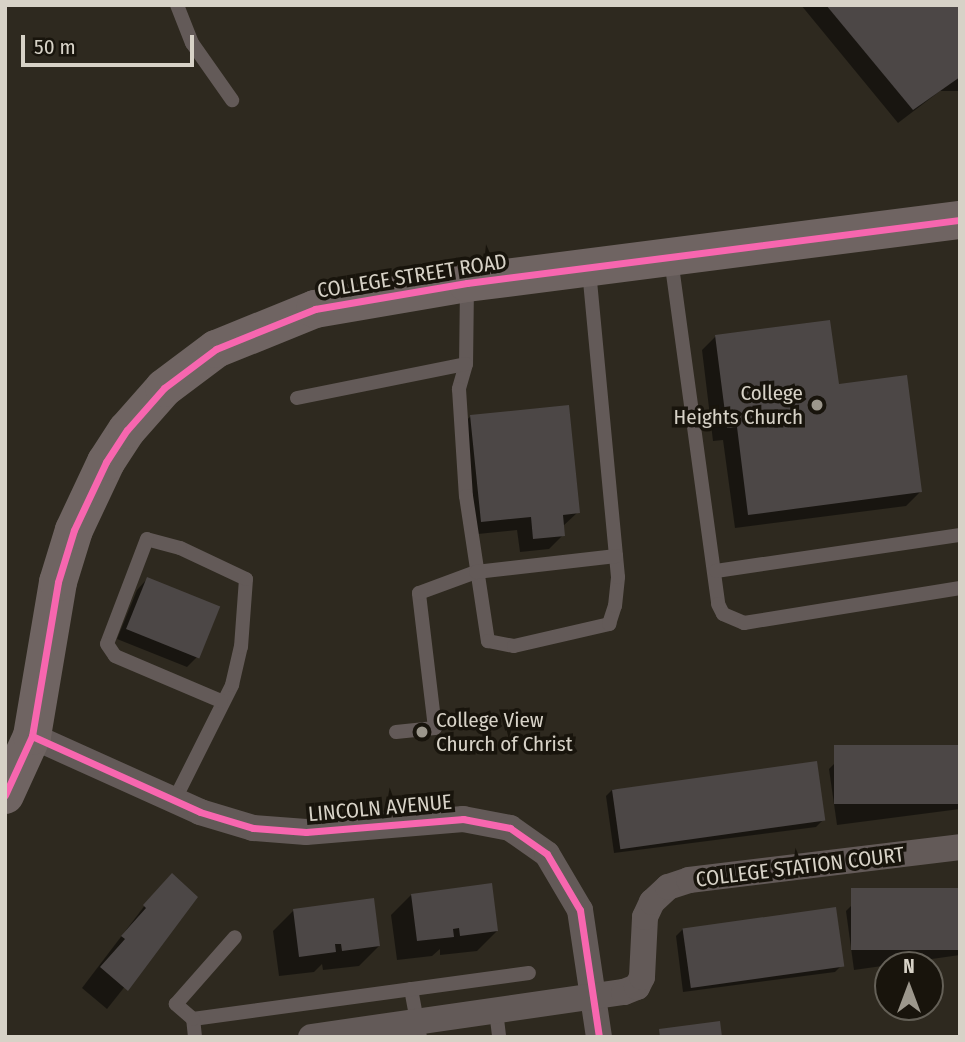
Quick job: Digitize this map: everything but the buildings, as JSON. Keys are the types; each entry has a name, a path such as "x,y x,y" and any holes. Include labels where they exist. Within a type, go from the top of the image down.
{"street":[{"name":"COLLEGE STREET ROAD","path":"5,795 32,736 58,582 74,530 106,462 127,430 164,388 216,349 282,320 315,309 467,284 960,220"},
{"name":"LINCOLN AVENUE","path":"32,736 174,801 227,821 279,832 438,819 488,821 510,828 547,854 571,891 586,930 599,1037"},
{"name":"COLLEGE STATION COURT","path":"595,995 637,987 644,957 645,917 652,901 668,887 690,880 960,847"},
{"path":"311,1037 419,1030 496,1010 595,995"}],"lane":[{"path":"177,5 192,43 232,100"},
{"path":"671,257 723,614 744,623 960,588"},
{"path":"467,284 466,364 459,389 476,572 488,641 514,646 609,624 615,606 616,556 613,518 588,268"},
{"path":"297,398 466,364"},
{"path":"716,571 960,535"},
{"path":"174,801 221,701 232,685 241,647 246,579 180,548 147,539 110,628 107,644 115,656 221,701"},
{"path":"396,732 435,728 419,593 476,572 616,556"},
{"path":"195,1037 193,1019 176,1004 235,937"},
{"path":"193,1019 528,973"},
{"path":"411,989 419,1030"},
{"path":"496,1010 499,1037"}],"cycle path":[{"path":"5,795 32,736 58,582 74,530 106,462 127,430 164,388 216,349 315,309 467,283 960,220"},
{"path":"32,736 200,812 253,828 306,832 463,819 510,828 547,854 580,910 599,1037"}],"place":[{"name":"College Heights Church","path":"817,405"},
{"name":"College View Church of Christ","path":"422,732"}]}
